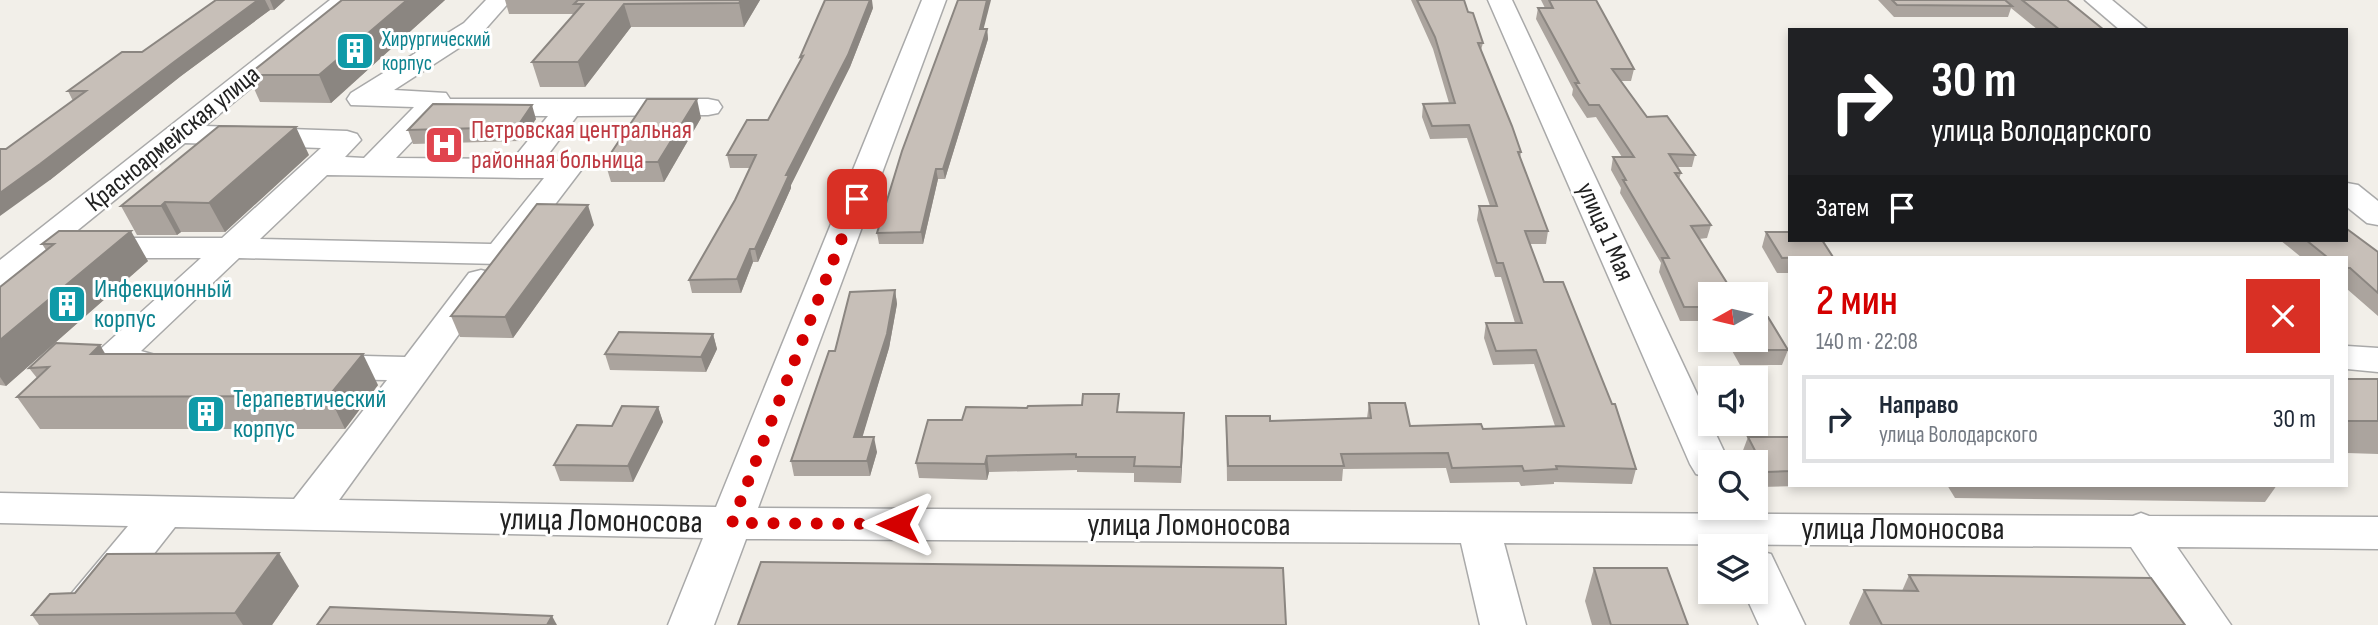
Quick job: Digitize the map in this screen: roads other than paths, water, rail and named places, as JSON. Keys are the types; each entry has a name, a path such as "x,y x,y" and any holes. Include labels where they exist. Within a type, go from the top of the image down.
{"street":[{"name":"Красноармейская улица","path":"0,277 345,0"},
{"path":"178,364 108,362 232,248 318,153 362,98 472,28 499,0"},
{"path":"691,625 934,0"},
{"name":"улица 1 Мая","path":"1500,0 1704,450"},
{"path":"2098,0 2133,28"},
{"path":"362,98 436,99 372,166"},
{"path":"430,107 708,107"},
{"path":"521,169 569,108"},
{"path":"181,134 318,153 372,166 566,169 305,514"},
{"path":"2348,193 2378,216"},
{"path":"35,248 232,248 500,254"},
{"path":"2348,358 2378,360"},
{"path":"290,366 415,369"},
{"name":"улица Ломоносова","path":"0,508 732,523 1478,526 1698,535"},
{"path":"72,625 163,512"},
{"path":"1478,526 1503,625"},
{"path":"2141,529 2208,625"},
{"name":"улица Ломоносова","path":"1768,536 2141,529 2378,533"},
{"path":"1768,594 1782,625"}],"place":[{"name":"Хирургический корпус","path":"355,51"},
{"name":"Петровская центральная районная больница","path":"444,145"},
{"name":"Инфекционный корпус","path":"67,304"},
{"name":"Терапевтический корпус","path":"206,414"}]}
